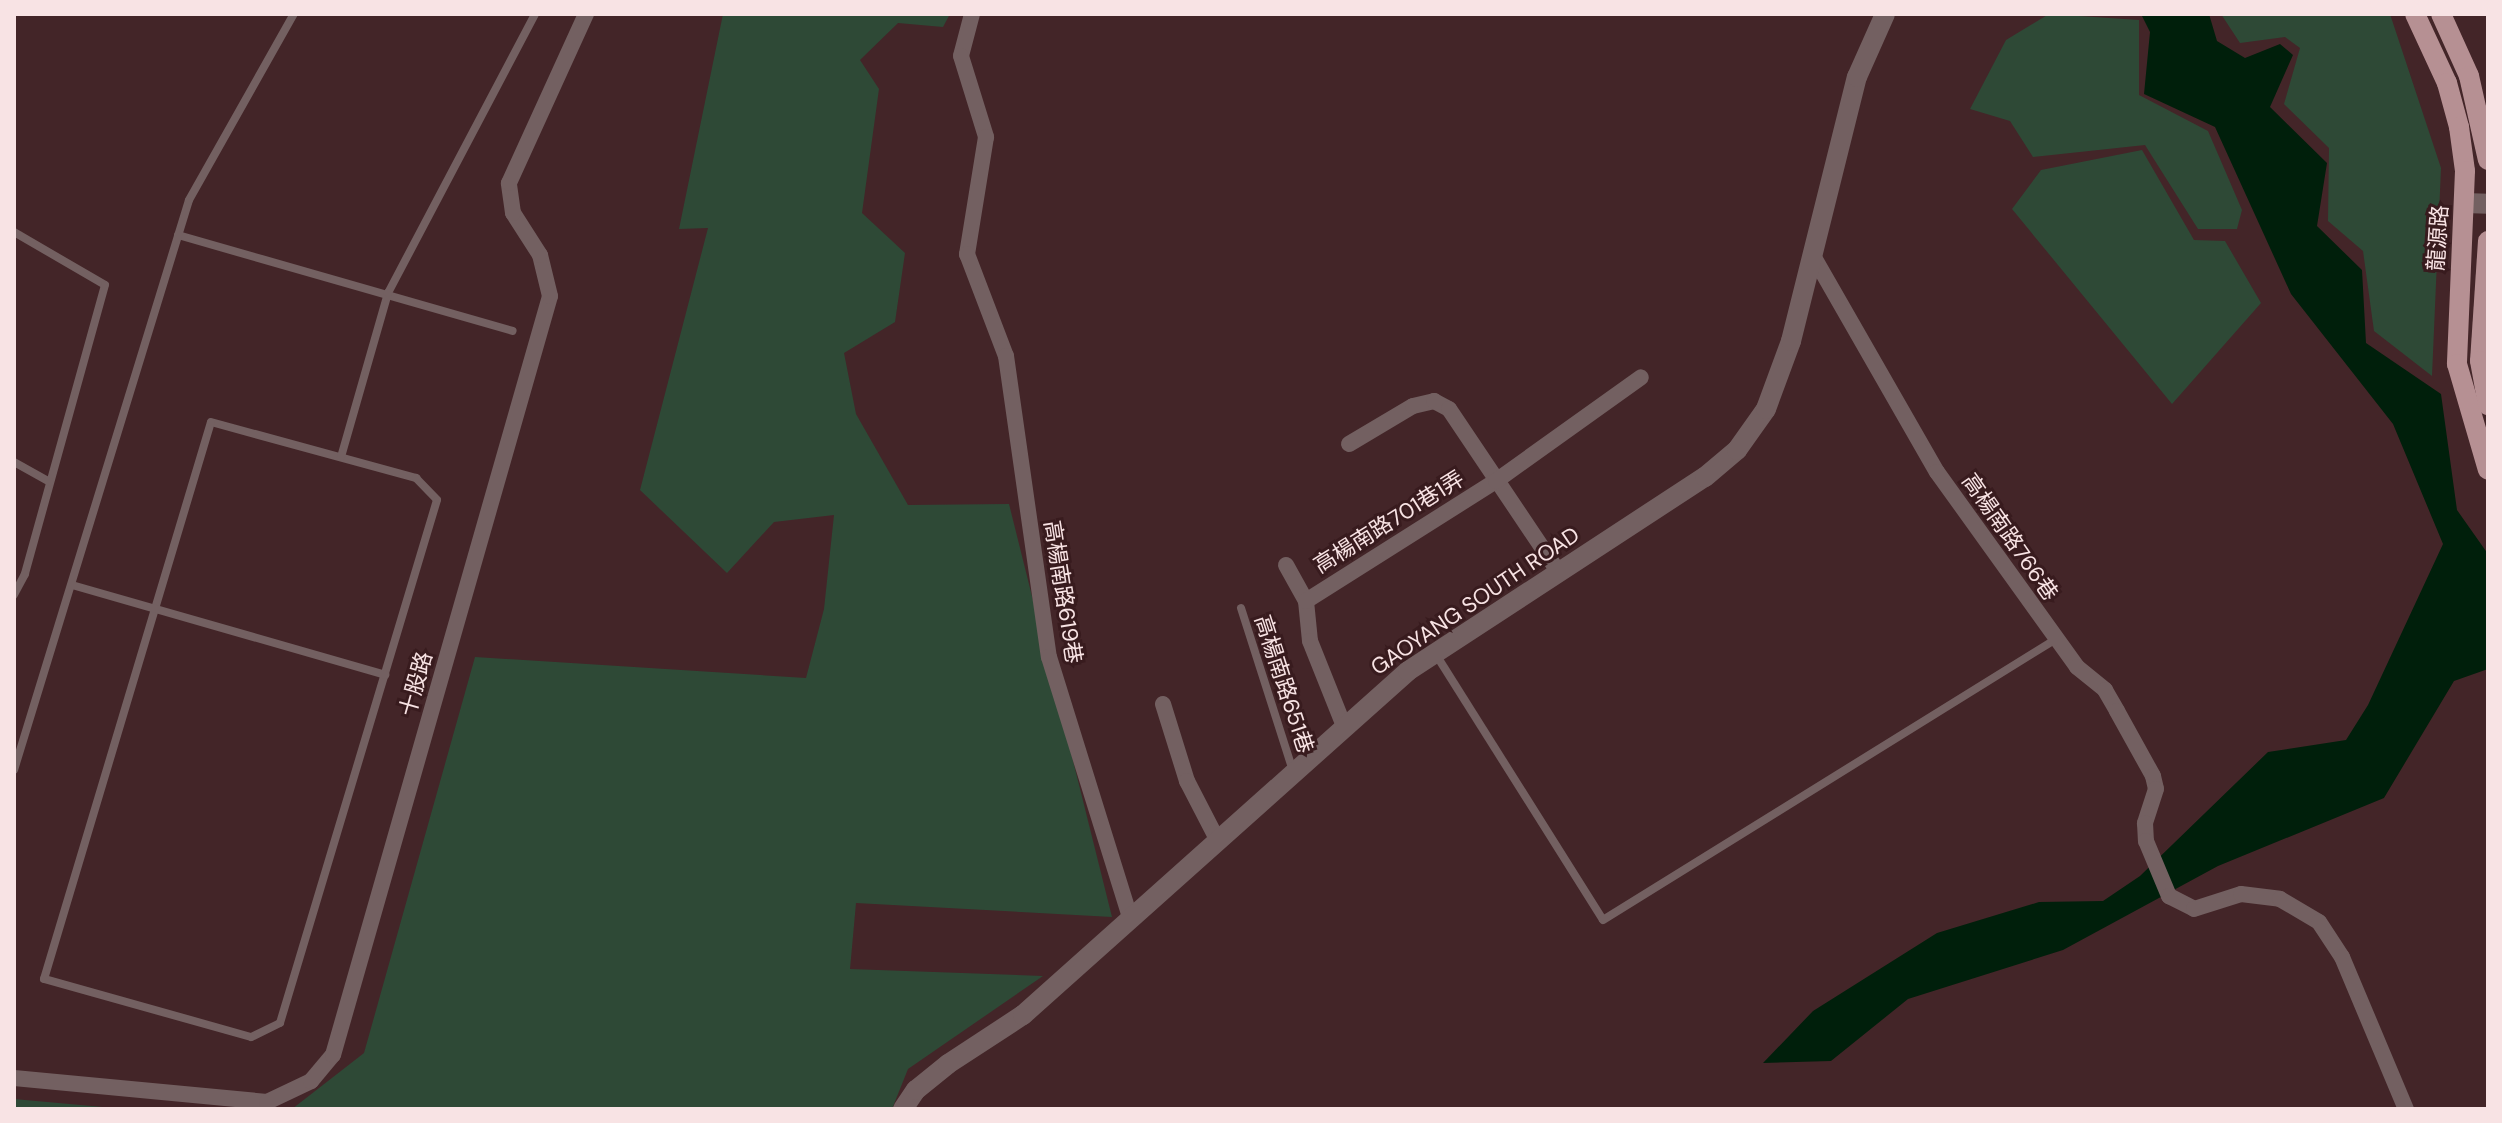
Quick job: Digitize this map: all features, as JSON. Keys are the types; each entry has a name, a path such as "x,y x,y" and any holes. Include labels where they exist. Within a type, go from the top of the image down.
{"main road":[{"name":"龍源路","path":"2415,14 2447,83 2459,127 2464,203 2457,364 2488,470"},
{"path":"2441,14 2469,76 2488,160"},
{"path":"2488,241 2480,361 2488,405"}],"street":[{"name":"十股路","path":"14,1078 267,1102 311,1081 333,1055 550,296 540,255 513,213 509,183 586,14"},
{"name":"高楊南路619巷","path":"972,14 961,56 986,137 967,254 1006,356 1049,657 1131,920"},
{"name":"GAOYANG SOUTH ROAD","path":"903,1109 927,1081 1023,1015 1344,726 1435,653 1705,477 1737,450 1766,409 1791,341 1857,77 1885,14"},
{"path":"2464,203 2488,204"},
{"name":"高楊南路766巷","path":"1812,254 1937,472 2077,667 2105,690 2153,776 2156,789 2145,823 2146,841 2169,896 2194,909 2241,894 2280,899 2319,922 2342,957 2406,1109"},
{"name":"高楊南路701巷1弄","path":"1306,601 1496,481 1641,377"},
{"path":"1349,444 1413,406 1434,401 1449,409 1558,571"},
{"path":"1286,565 1306,601 1310,641 1344,726"},
{"path":"1163,704 1187,781 1218,841"}],"lane":[{"path":"14,770 189,200 294,14"},
{"path":"341,457 388,293 535,14"},
{"path":"14,232 105,285 50,482 14,595"},
{"path":"178,235 513,331"},
{"path":"211,422 341,457 416,478 437,500 280,1023 251,1037 44,979 211,422"},
{"path":"14,462 50,482"},
{"path":"72,585 385,675"},
{"name":"高楊南路651巷","path":"1241,608 1293,771"},
{"path":"1435,653 1603,920 2056,639"}],"shaded area":[{"path":"723,14 950,14 943,27 898,23 860,60 879,89 862,213 905,253 895,322 844,353 856,414 908,505 1009,504 1112,917 856,903 850,969 1043,976 908,1069 892,1109 292,1109 364,1053 475,657 806,678 824,609 834,515 774,522 727,573 640,490 708,228 679,229"},
{"path":"2049,14 2139,20 2139,95 2208,131 2242,210 2237,229 2198,229 2145,145 2033,157 2010,121 1970,109 2006,40"},
{"path":"2141,14 2209,14 2217,41 2245,58 2280,44 2293,55 2270,107 2327,163 2317,226 2362,270 2366,343 2441,394 2457,510 2488,554 2488,669 2454,681 2384,798 2218,866 2063,950 1908,999 1831,1061 1763,1063 1813,1011 1937,933 2039,902 2103,901 2140,876 2268,752 2346,740 2368,705 2443,544 2393,424 2291,294 2215,127 2144,94 2150,32"},
{"path":"2221,14 2390,14 2441,168 2432,376 2374,331 2363,251 2328,221 2329,148 2284,104 2300,48 2285,37 2240,43"},
{"path":"2142,150 2194,240 2225,241 2261,303 2172,404 2012,209 2041,170"},
{"path":"14,1099 125,1109 14,1109"}]}
